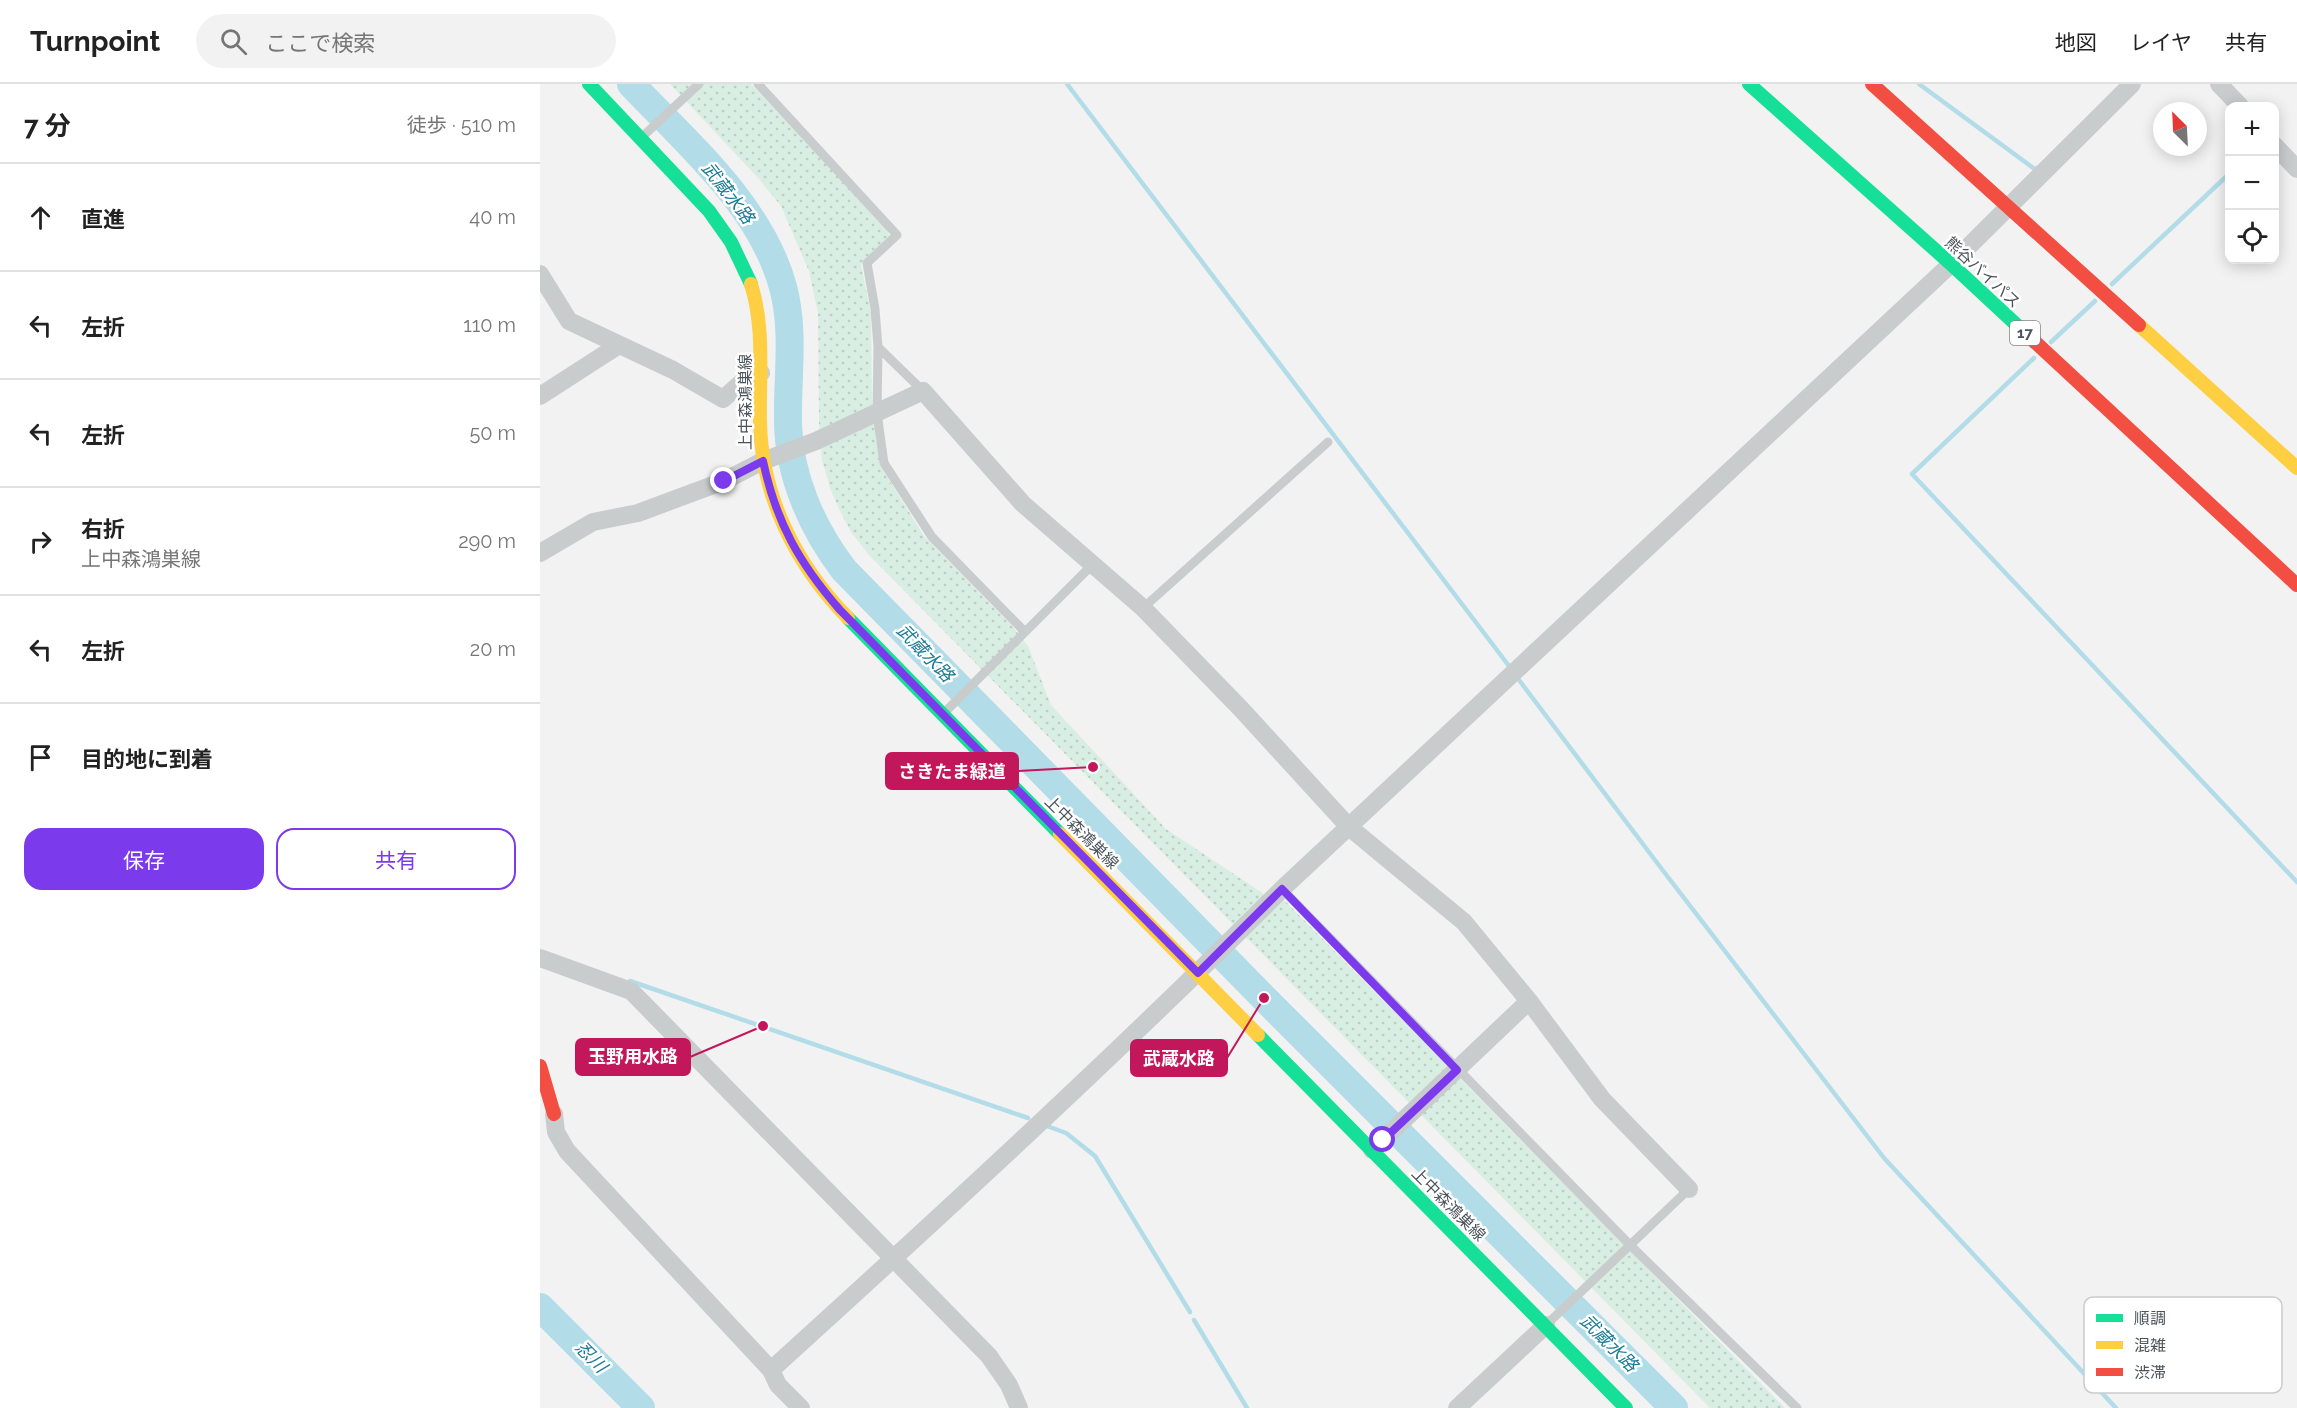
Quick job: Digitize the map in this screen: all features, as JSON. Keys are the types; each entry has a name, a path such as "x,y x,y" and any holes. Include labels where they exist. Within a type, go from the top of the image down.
{"main road":[{"name":"上中森鴻巣線","path":"589,84 711,213 738,254 749,277 757,308 762,346 761,373 770,458 768,485 781,522 816,583 942,714 1203,968 1551,1321 1626,1408"},
{"name":"熊谷バイパス","path":"1749,84 1951,264 2297,585"},
{"path":"1872,84 2297,468"},
{"path":"541,1076 554,1114"}],"street":[{"path":"771,1370 894,1258 1203,968 1282,889 1951,264 2132,84"},
{"path":"2219,84 2236,102"},
{"path":"2279,150 2297,169"},
{"path":"540,274 569,321 673,370 723,399 741,383 761,373"},
{"path":"540,396 619,345"},
{"path":"540,553 593,522 661,506 724,481 770,458 807,445 923,391 1023,504 1143,608 1242,710 1349,827 1464,922 1529,1001 1602,1099 1689,1189"},
{"path":"540,958 631,991 989,1356 1009,1385 1019,1408"},
{"path":"1378,1145 1529,1001"},
{"path":"554,1114 556,1132 567,1151 771,1370 778,1385 801,1408"},
{"path":"1457,1408 1551,1321"}],"lane":[{"path":"640,138 699,84"},
{"path":"758,84 897,235 867,263 875,309 878,346 877,413 884,464 932,537 1025,632"},
{"path":"878,346 923,391"},
{"path":"1143,608 1328,442"},
{"path":"942,714 1092,565"},
{"path":"1282,889 1630,1245 1797,1408"},
{"path":"1551,1321 1689,1189"}],"green space":[{"path":"670,84 751,84 885,226 890,236 861,264 871,314 872,406 881,467 924,536 1012,626 1028,646 1051,705 1166,829 1261,892 1276,905 1283,899 1785,1408 1710,1408 869,555 851,532 841,513 830,488 822,460 819,424 818,313 809,271 781,206 759,179"}],"waterway":[{"name":"武蔵水路","path":"631,84 720,177 758,229 772,257 783,287 789,321 788,423 793,462 804,501 812,519 844,570 1264,998 1674,1408"},
{"path":"1067,84 1509,666"},
{"path":"1919,84 2036,170 2037,168"},
{"path":"2112,284 2225,178"},
{"path":"2051,342 2095,301"},
{"path":"2034,358 1912,474 2297,882"},
{"path":"1519,680 1884,1158 2084,1374"},
{"path":"630,981 1028,1118"},
{"path":"1047,1126 1066,1133 1095,1156 1190,1312"},
{"name":"忍川","path":"540,1307 641,1408"},
{"path":"1194,1320 1247,1408"},
{"path":"2102,1393 2116,1408"}],"traffic: fast":[{"path":"589,84 709,211 731,242 751,284"},
{"path":"1749,84 2035,342"},
{"path":"848,618 1060,834"},
{"path":"1258,1035 1626,1408"}],"traffic: slow":[{"path":"751,284 760,335 760,421 767,476 785,528 798,552 812,575 848,618"},
{"path":"2139,325 2297,468"},
{"path":"1060,834 1258,1035"}],"traffic: jam":[{"path":"1872,84 2139,325"},
{"path":"2035,342 2297,585"},
{"path":"540,1066 554,1114"}],"place":[{"name":"さきたま緑道","path":"1093,767"},
{"name":"武蔵水路","path":"1264,998"},
{"name":"玉野用水路","path":"763,1026"}],"route":[{"path":"724,481 763,461 775,507 787,536 816,583 1198,973 1282,889 1457,1070 1383,1140"}]}
